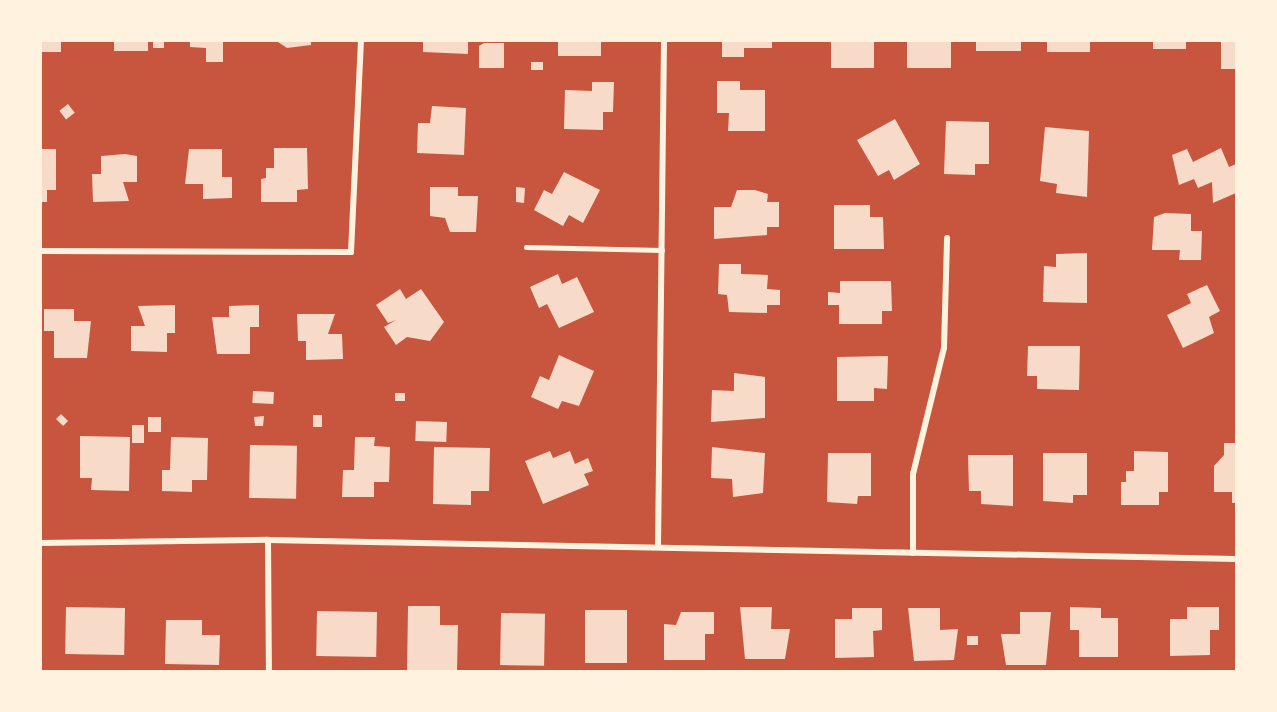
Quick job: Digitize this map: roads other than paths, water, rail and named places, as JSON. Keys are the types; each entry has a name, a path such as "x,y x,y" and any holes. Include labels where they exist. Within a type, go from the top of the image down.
{"street":[{"path":"40,251 351,252 362,40"},
{"path":"658,547 664,40"},
{"path":"913,553 913,474 944,348 947,238"},
{"path":"40,543 268,540 1236,559"},
{"path":"268,540 269,672"}],"lane":[{"path":"526,247 662,250"}]}
